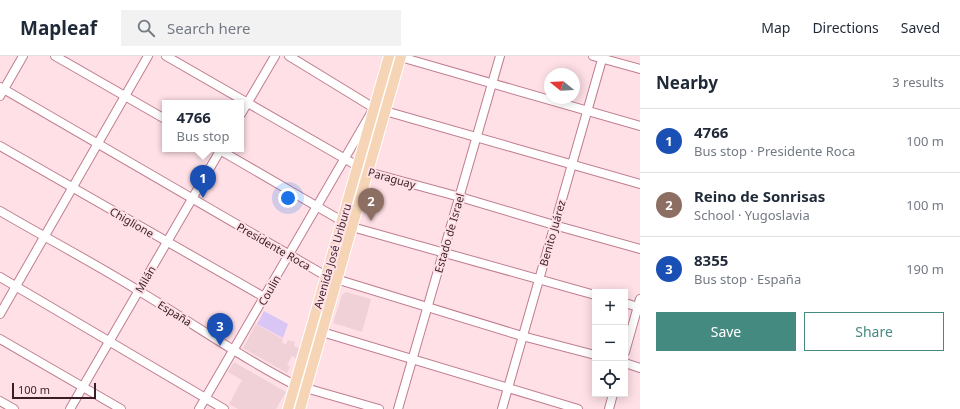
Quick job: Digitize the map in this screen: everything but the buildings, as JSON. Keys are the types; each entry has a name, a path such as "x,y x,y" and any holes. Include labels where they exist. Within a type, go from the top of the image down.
{"main road":[{"name":"Avenida José Uriburu","path":"288,409 389,56"},
{"name":"Avenida José Uriburu","path":"300,409 368,172 399,56"}],"street":[{"path":"1,91 23,56"},
{"path":"55,56 162,117"},
{"path":"0,314 148,56"},
{"name":"Paraguay","path":"166,56 242,100"},
{"path":"244,108 275,56"},
{"path":"289,56 374,108"},
{"path":"399,56 640,126"},
{"name":"Estado de Israel","path":"398,409 500,56"},
{"path":"594,56 602,57 640,69"},
{"name":"Benito Juárez","path":"502,409 602,57"},
{"name":"Presidente Roca","path":"1,91 98,144 326,276 522,336 592,354"},
{"name":"Paraguay","path":"244,101 368,172 640,249"},
{"name":"Coulin","path":"200,409 374,108"},
{"path":"385,111 477,136 571,165 640,184"},
{"name":"Chiglione","path":"0,146 264,297"},
{"name":"Milán","path":"70,409 110,342 138,290 167,242 217,152"},
{"path":"224,152 342,220"},
{"name":"España","path":"0,211 138,290 234,350 295,385 379,409"},
{"path":"352,227 592,294"},
{"path":"0,277 224,409"},
{"path":"628,303 639,303 628,342"},
{"path":"322,332 578,409"},
{"path":"0,339 121,409"},
{"path":"628,364 640,368"},
{"path":"609,409 612,397"},
{"path":"0,401 14,409"}],"shaded area":[{"path":"346,292 371,299 362,332 333,323 342,295"},
{"path":"264,311 288,324 283,338 257,324"},
{"path":"256,324 283,339 282,343 286,344 288,340 295,342 294,346 299,348 296,358 292,356 287,365 290,367 287,373 243,348"},
{"path":"234,362 286,392 276,409 238,409 229,404 242,380 228,372"}],"place":[{"name":"4766","path":"203,198"},
{"name":"Reino de Sonrisas","path":"371,221"},
{"name":"8355","path":"220,346"}]}
